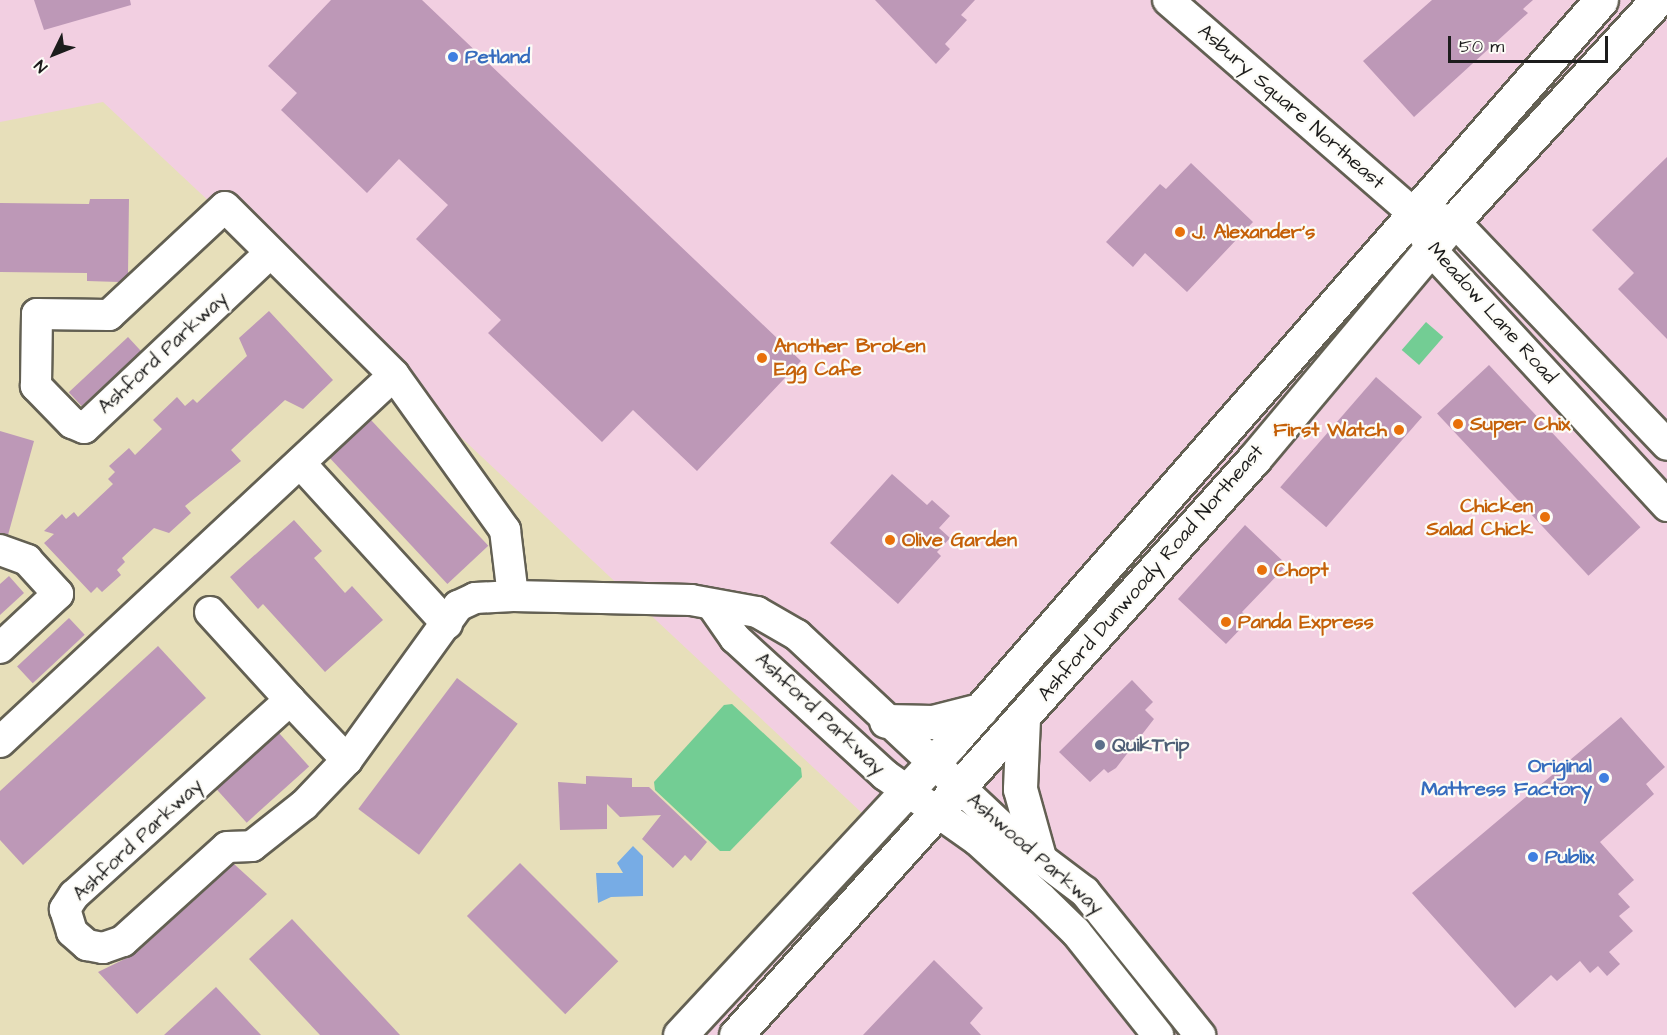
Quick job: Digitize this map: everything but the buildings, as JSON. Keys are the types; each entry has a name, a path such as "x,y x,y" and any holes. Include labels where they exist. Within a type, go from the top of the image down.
{"main road":[{"name":"Ashford Dunwoody Road Northeast","path":"680,1035 980,710 1601,0"},
{"name":"Ashford Dunwoody Road Northeast","path":"736,1035 936,811 1023,719 1431,251 1454,221 1657,0"},
{"path":"886,721 933,722 980,710"},
{"path":"1023,719 1020,789 1040,857"}],"street":[{"name":"Asbury Square Northeast","path":"1168,0 1414,214"},
{"name":"Ashford Parkway","path":"270,253 84,428 72,423 36,386 37,314 109,315 225,207 394,375 505,530 513,596"},
{"name":"Meadow Lane Road","path":"1414,214 1454,221 1667,445"},
{"name":"Meadow Lane Road","path":"1414,214 1431,251 1667,506"},
{"path":"0,742 394,375"},
{"path":"300,463 447,624"},
{"path":"0,550 27,560 58,594 0,648"},
{"name":"Ashford Parkway","path":"291,700 74,895 66,909 72,932 87,945 103,948 123,941 227,847 252,846 347,760 447,624 466,602 513,596 691,600 714,608 740,608 777,620 932,763"},
{"name":"Ashford Parkway","path":"714,608 735,638 907,790 936,811"},
{"path":"210,612 347,760"},
{"name":"Ashwood Parkway","path":"932,763 1040,857 1085,892 1118,927 1200,1035"},
{"name":"Ashwood Parkway","path":"936,811 977,840 1076,932 1158,1035"}],"shaded area":[{"path":"0,0 1667,0 1667,1035 706,1035 863,814 103,102 0,122"}],"green space":[{"path":"1426,322 1443,337 1419,365 1402,350"},
{"path":"732,704 801,768 802,777 730,851 720,851 655,790 654,782 724,705"}],"water":[{"path":"633,846 643,856 643,896 611,897 598,903 596,873 623,873 617,863"}],"place":[{"name":"Petland","path":"453,57"},
{"name":"J. Alexander's","path":"1180,232"},
{"name":"Another Broken Egg Cafe","path":"762,358"},
{"name":"Super Chix","path":"1458,424"},
{"name":"First Watch","path":"1399,430"},
{"name":"Chicken Salad Chick","path":"1545,517"},
{"name":"Olive Garden","path":"890,540"},
{"name":"Chopt","path":"1262,570"},
{"name":"Panda Express","path":"1226,622"},
{"name":"QuikTrip","path":"1100,745"},
{"name":"Original Mattress Factory","path":"1604,778"},
{"name":"Publix","path":"1533,857"}]}
